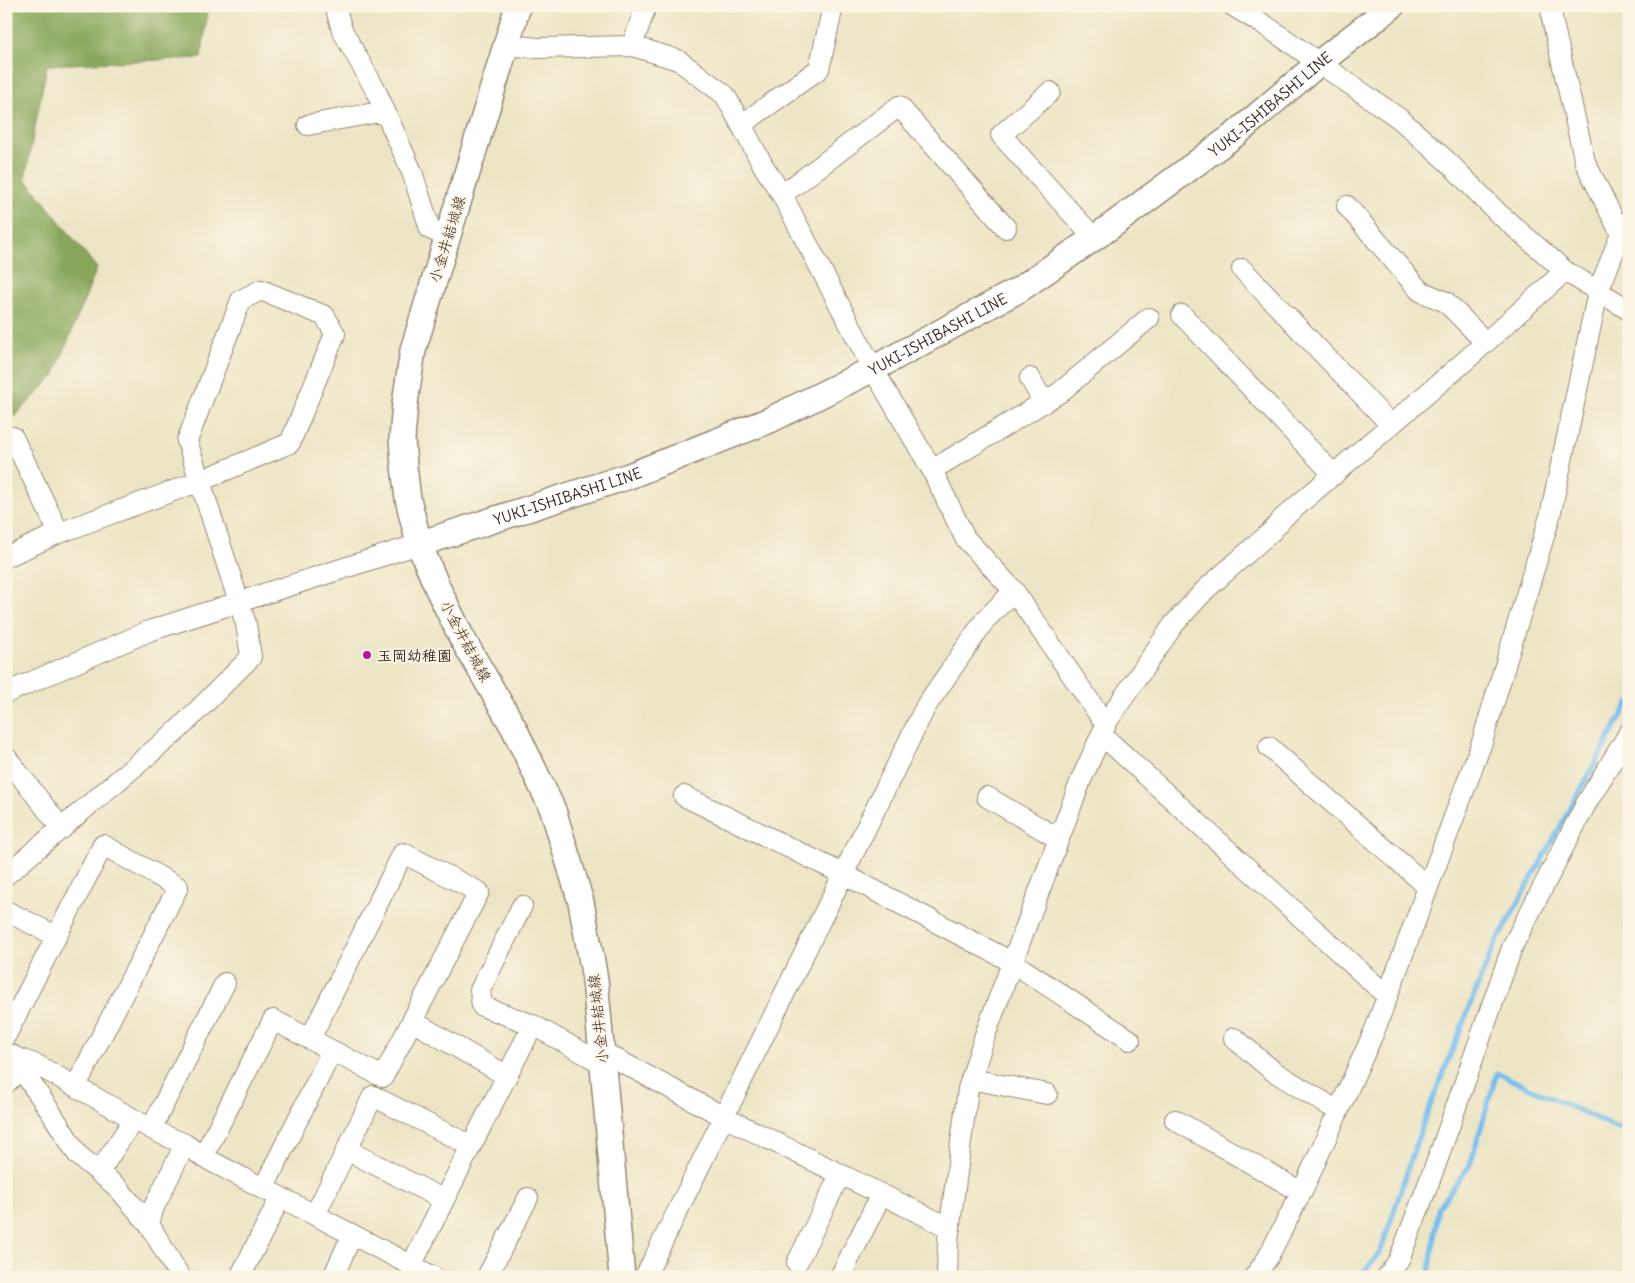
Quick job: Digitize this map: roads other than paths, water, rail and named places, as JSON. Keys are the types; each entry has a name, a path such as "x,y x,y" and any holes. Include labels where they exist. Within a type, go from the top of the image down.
{"main road":[{"name":"小金井結城線","path":"518,6 446,237 414,350 404,402 402,439 404,466 408,499 419,544 462,638 514,728 553,810 581,902 594,978 622,1277"},
{"name":"YUKI-ISHIBASHI LINE","path":"419,544 629,476 770,420 873,369 1020,289 1094,238 1237,133 1319,63 1392,6"}],"street":[{"path":"335,6 342,30 374,89 412,172 430,229 446,237"},
{"path":"632,46 646,6"},
{"path":"741,125 819,70 833,6"},
{"path":"1233,6 1400,119 1450,164 1498,213 1565,271 1629,310"},
{"path":"1254,1277 1267,1259 1301,1192 1374,1032 1482,742 1550,516 1598,292 1625,228 1586,162 1552,19 1551,6"},
{"path":"507,45 538,48 632,46 678,60 725,94 764,167 782,195 873,369 932,470 964,538 1014,591 1104,730 1387,996"},
{"path":"1050,92 1001,135 1094,238"},
{"path":"782,195 899,106 1006,228"},
{"path":"308,125 384,111"},
{"path":"1347,206 1420,291 1446,302 1485,342"},
{"path":"1242,269 1391,425"},
{"path":"947,1277 950,1228 968,1089 985,1035 1080,780 1104,730 1174,624 1205,590 1272,531 1283,518 1565,271"},
{"path":"6,558 59,533 200,481 290,443 335,334 325,316 261,290 241,300 187,441 200,481 238,602 246,624 251,656 179,729 6,875"},
{"path":"1182,315 1334,475"},
{"path":"932,470 1059,393 1149,318"},
{"path":"1030,378 1044,403"},
{"path":"6,440 13,437 59,533"},
{"path":"6,693 148,631 419,544"},
{"path":"645,1277 926,706 985,620 1014,591"},
{"path":"1387,1277 1399,1260 1434,1170 1513,945 1586,804 1629,733"},
{"path":"1269,747 1428,887"},
{"path":"6,756 62,829"},
{"path":"684,796 844,874 1012,962 1130,1040"},
{"path":"987,797 1059,839"},
{"path":"6,1035 103,845 178,887 76,1086"},
{"path":"203,1158 273,1020 383,1077 479,892 404,852 310,1039"},
{"path":"522,906 480,990 482,1006 532,1025 602,1058 950,1228"},
{"path":"6,911 56,936"},
{"path":"151,1129 225,983"},
{"path":"412,1021 507,1076"},
{"path":"411,1266 532,1025"},
{"path":"1234,1038 1274,1071 1338,1111"},
{"path":"240,1277 272,1193 332,1051"},
{"path":"13,1060 37,1065 151,1129 185,1144 203,1158 434,1277"},
{"path":"6,1083 13,1060"},
{"path":"13,1060 78,1155 116,1186 149,1224 180,1277"},
{"path":"972,1079 1047,1094"},
{"path":"315,1215 373,1096 471,1146"},
{"path":"99,1172 134,1119"},
{"path":"1175,1120 1301,1192"},
{"path":"149,1224 154,1207 185,1144"},
{"path":"347,1150 444,1200"},
{"path":"797,1263 840,1175"},
{"path":"840,1277 881,1195"},
{"path":"487,1277 528,1198"},
{"path":"332,1277 352,1235"}],"waterway":[{"path":"1359,1277 1380,1253 1421,1129 1492,950 1629,702"},
{"path":"1429,1277 1438,1208 1470,1165 1497,1073 1615,1127 1629,1130"}],"place":[{"name":"玉岡幼稚園","path":"367,655"}]}
